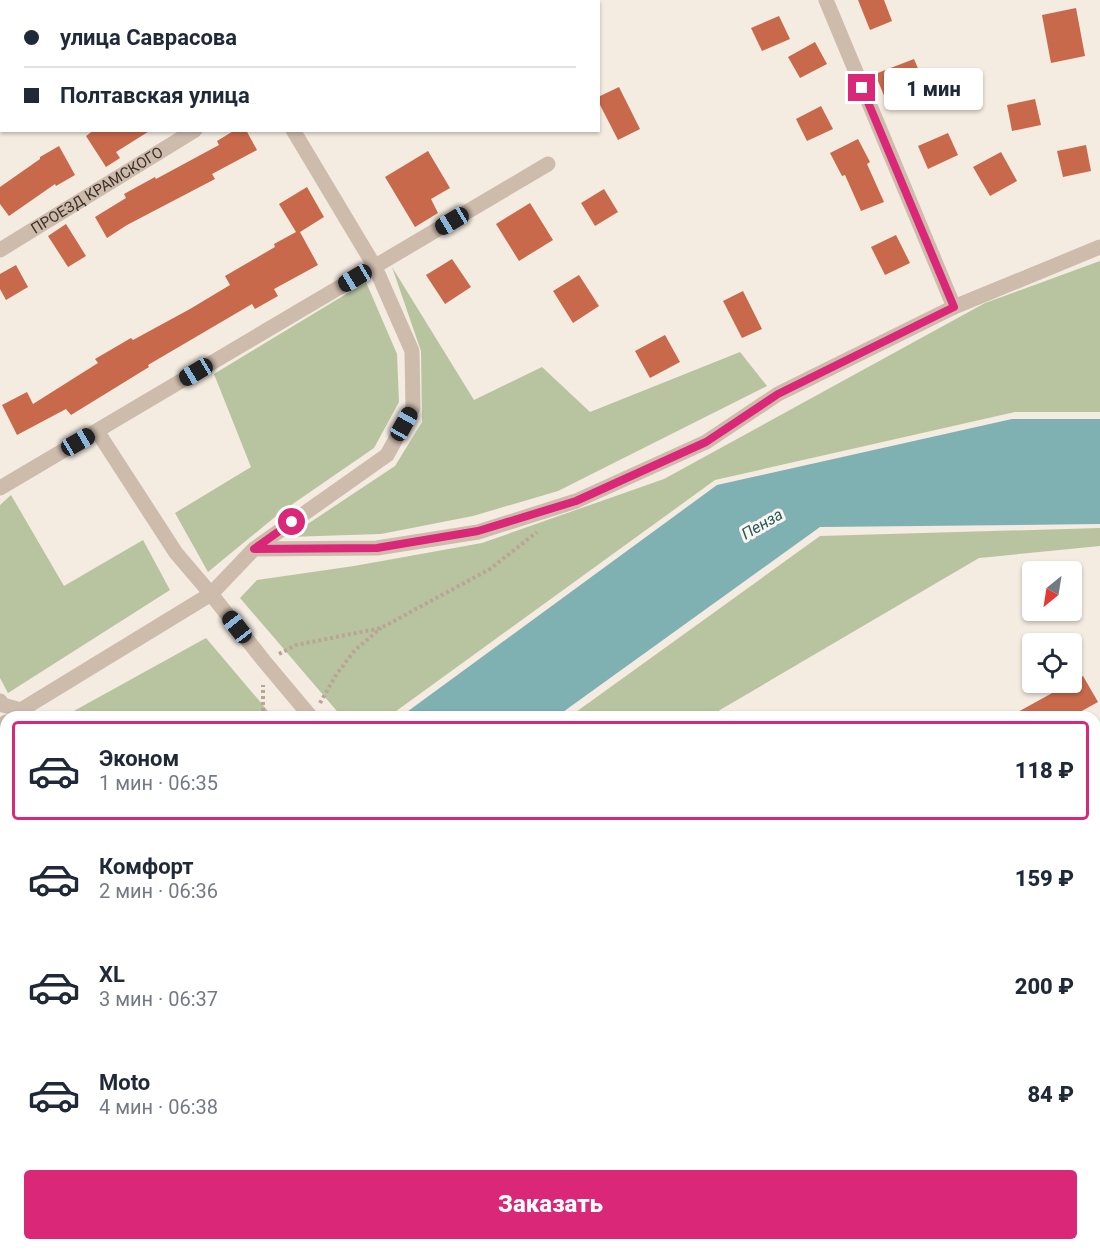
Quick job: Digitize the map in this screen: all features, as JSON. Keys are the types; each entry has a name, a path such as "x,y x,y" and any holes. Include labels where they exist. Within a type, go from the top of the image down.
{"street":[{"path":"826,0 954,307"},
{"name":"ПРОЕЗД КРАМСКОГО","path":"0,250 192,132"},
{"path":"22,711 211,594 254,549 387,454 413,408 412,351 375,267 294,132"},
{"path":"0,488 548,164"},
{"path":"254,549 377,548 478,531 576,501 706,442 778,394 954,307 1100,247"},
{"path":"97,431 176,554 264,661 313,711"},
{"path":"0,700 12,711"}],"path":[{"path":"315,711 336,675 355,650 381,628 490,568 542,528"},
{"path":"264,661 296,645 381,628"}],"green space":[{"path":"1100,261 1100,412 1015,412 715,480 396,711 337,711 240,598 257,580 354,566 482,543 664,479 985,303"},
{"path":"392,267 474,400 542,367 590,412 740,352 767,386 558,491 473,516 381,534 288,537 395,466 422,422 421,351"},
{"path":"366,282 397,354 399,402 374,448 281,512 208,572 175,513 251,467 214,374"},
{"path":"11,495 64,586 143,540 170,590 8,693 0,678 0,505"},
{"path":"1100,528 1100,546 979,558 718,711 577,711 820,536"},
{"path":"206,638 268,711 74,711"}],"water":[{"name":"Пенза","path":"1012,419 1100,419 1100,524 820,527 564,711 408,711 717,485"}],"building":[{"path":"858,0 884,0 892,21 870,30"},
{"path":"1076,8 1085,56 1051,63 1042,15"},
{"path":"779,16 790,39 762,51 751,28"},
{"path":"815,42 827,64 800,78 788,57"},
{"path":"914,59 927,90 888,105 875,74"},
{"path":"619,87 640,129 618,140 600,105 600,96"},
{"path":"1035,99 1041,125 1012,131 1007,105"},
{"path":"821,106 833,129 807,141 796,119"},
{"path":"91,132 148,132 116,152 120,158 106,167 86,136"},
{"path":"232,132 247,132 257,150 212,174 215,179 127,225 107,238 95,217 126,198 124,194 219,145 217,141"},
{"path":"948,133 958,155 928,169 918,146"},
{"path":"858,139 870,162 867,164 884,202 861,211 845,175 842,176 830,153"},
{"path":"1086,145 1091,171 1063,177 1057,151"},
{"path":"59,146 75,175 56,186 55,184 9,216 0,204 0,187 40,157"},
{"path":"428,151 450,188 431,199 438,213 415,227 385,177"},
{"path":"1001,152 1017,181 990,196 973,167"},
{"path":"307,187 324,217 300,232 318,265 274,289 278,296 255,309 252,304 148,365 149,367 71,415 66,409 17,435 2,405 27,392 33,404 98,363 95,359 131,338 133,340 190,309 230,285 225,276 296,232 279,204"},
{"path":"604,189 618,212 595,226 581,203"},
{"path":"530,203 553,240 519,261 496,224"},
{"path":"66,224 86,256 68,267 48,236"},
{"path":"896,235 910,263 885,275 871,247"},
{"path":"452,259 471,287 445,304 426,275"},
{"path":"16,265 28,287 6,300 0,289 0,274"},
{"path":"579,275 599,306 573,323 553,291"},
{"path":"743,291 762,329 742,338 723,301"},
{"path":"665,335 680,362 650,378 635,351"},
{"path":"1083,676 1098,702 1082,711 1020,711 1052,693 1082,693"}],"route":[{"path":"292,522 254,549 377,548 478,531 576,501 706,442 778,394 954,307 862,88"}]}
